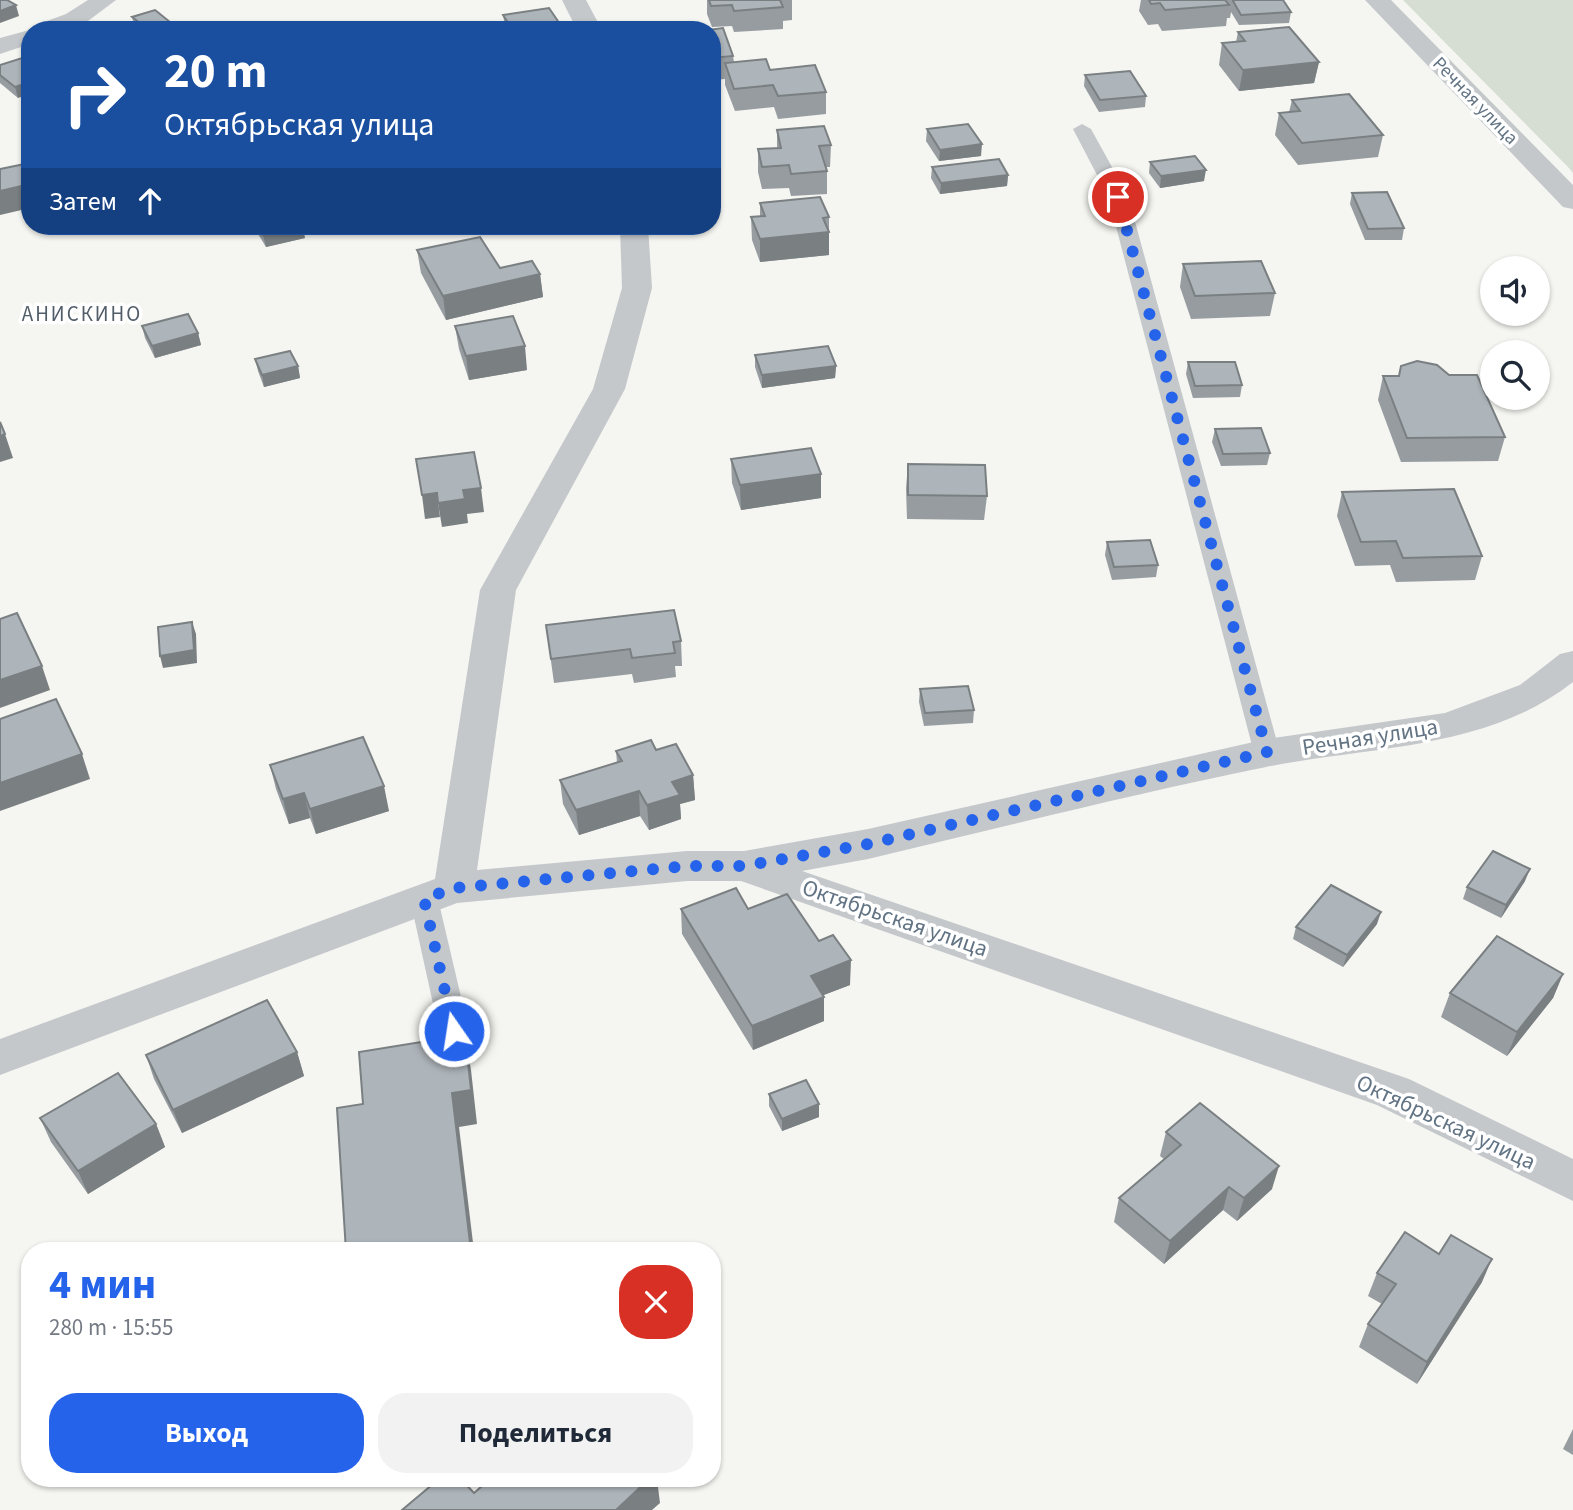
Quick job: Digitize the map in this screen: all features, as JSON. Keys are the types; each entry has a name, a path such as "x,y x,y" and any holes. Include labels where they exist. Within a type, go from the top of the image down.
{"street":[{"path":"70,21 104,0"},
{"path":"574,0 585,21"},
{"name":"Речная улица","path":"1377,0 1573,201"},
{"path":"0,47 21,39"},
{"path":"439,894 498,590 609,389 637,288 634,235"},
{"name":"Речная улица","path":"743,866 868,844 1267,752 1450,725 1533,694 1573,663"},
{"name":"Октябрьская улица","path":"0,1056 439,894 687,866 743,866 1393,1092 1573,1181"}],"lane":[{"path":"1082,128 1118,197 1267,752"},
{"path":"439,894 454,1031"}],"shaded area":[{"path":"1403,0 1573,0 1573,173 1568,167"}],"building":[{"path":"0,0 7,0 16,5 0,11"},
{"path":"709,0 780,0 783,7 734,11 732,5 711,6"},
{"path":"1149,0 1225,0 1229,5 1165,10 1160,3 1151,4"},
{"path":"1233,0 1283,0 1291,12 1241,15"},
{"path":"549,8 558,21 507,21 503,15"},
{"path":"155,10 169,21 137,21 132,17"},
{"path":"1289,27 1319,62 1243,70 1222,43 1245,41 1238,32"},
{"path":"723,28 733,56 721,57"},
{"path":"21,58 21,85 15,87 0,75 0,65"},
{"path":"766,59 770,70 815,65 826,92 778,96 773,85 734,89 725,63"},
{"path":"1130,71 1146,96 1100,100 1085,75"},
{"path":"1349,94 1383,135 1302,143 1279,113 1300,111 1292,100"},
{"path":"968,124 982,144 940,150 927,129"},
{"path":"824,126 831,145 819,146 827,171 791,174 789,165 762,167 758,149 781,148 777,130"},
{"path":"1195,156 1206,170 1161,176 1150,162"},
{"path":"999,159 1008,175 941,183 932,167"},
{"path":"21,165 21,186 0,191 0,169"},
{"path":"1387,192 1404,228 1368,229 1352,193"},
{"path":"820,197 829,217 823,218 829,232 760,239 751,217 765,216 760,203"},
{"path":"480,237 500,268 532,261 540,274 443,296 417,250"},
{"path":"1261,261 1275,293 1195,296 1183,264"},
{"path":"188,314 198,333 152,346 142,326"},
{"path":"513,316 525,346 466,356 455,326"},
{"path":"828,346 836,366 762,375 755,355"},
{"path":"290,351 298,366 262,375 255,359"},
{"path":"1417,361 1437,365 1449,375 1477,375 1480,382 1480,410 1493,410 1505,437 1407,438 1383,376 1399,376 1401,366"},
{"path":"1188,362 1235,362 1242,385 1195,386"},
{"path":"0,422 5,434 0,436"},
{"path":"1261,428 1270,453 1223,454 1215,429"},
{"path":"811,448 821,474 740,485 731,459"},
{"path":"474,452 481,488 463,490 465,499 438,503 437,493 422,495 416,459"},
{"path":"908,464 985,465 987,496 908,495"},
{"path":"1454,489 1482,556 1403,558 1396,541 1361,542 1342,492"},
{"path":"1150,540 1158,565 1114,567 1107,542"},
{"path":"674,610 681,641 673,642 675,653 632,658 630,649 551,659 546,625"},
{"path":"17,613 42,666 0,680 0,619"},
{"path":"192,622 194,650 160,656 158,627"},
{"path":"968,686 974,710 925,713 920,689"},
{"path":"56,699 82,754 0,783 0,719"},
{"path":"363,737 384,786 310,809 304,793 283,799 270,765"},
{"path":"651,740 656,750 676,744 693,775 672,782 680,795 647,805 639,791 576,810 560,780 622,761 616,751"},
{"path":"1493,851 1530,869 1506,905 1467,887"},
{"path":"1331,885 1381,912 1347,955 1296,927"},
{"path":"736,888 748,909 787,894 819,941 833,935 851,960 811,976 824,997 752,1026 681,909"},
{"path":"1497,936 1563,974 1517,1032 1450,993"},
{"path":"267,1000 297,1052 173,1110 146,1055"},
{"path":"465,1035 471,1090 452,1093 470,1242 345,1242 337,1108 363,1104 359,1052"},
{"path":"118,1073 156,1124 78,1171 40,1118"},
{"path":"806,1080 819,1104 782,1119 769,1094"},
{"path":"1200,1103 1279,1166 1244,1198 1229,1187 1170,1241 1119,1198 1181,1145 1166,1132"},
{"path":"1405,1232 1439,1254 1451,1235 1492,1259 1427,1362 1368,1324 1396,1284 1377,1273"},
{"path":"429,1487 468,1487 474,1493 481,1487 640,1487 616,1510 402,1510"}],"district":[{"name":"АНИСКИНО","path":"82,314"}],"route":[{"path":"454,1031 424,899 454,888 687,866 743,866 868,844 1267,752 1118,197"}]}
